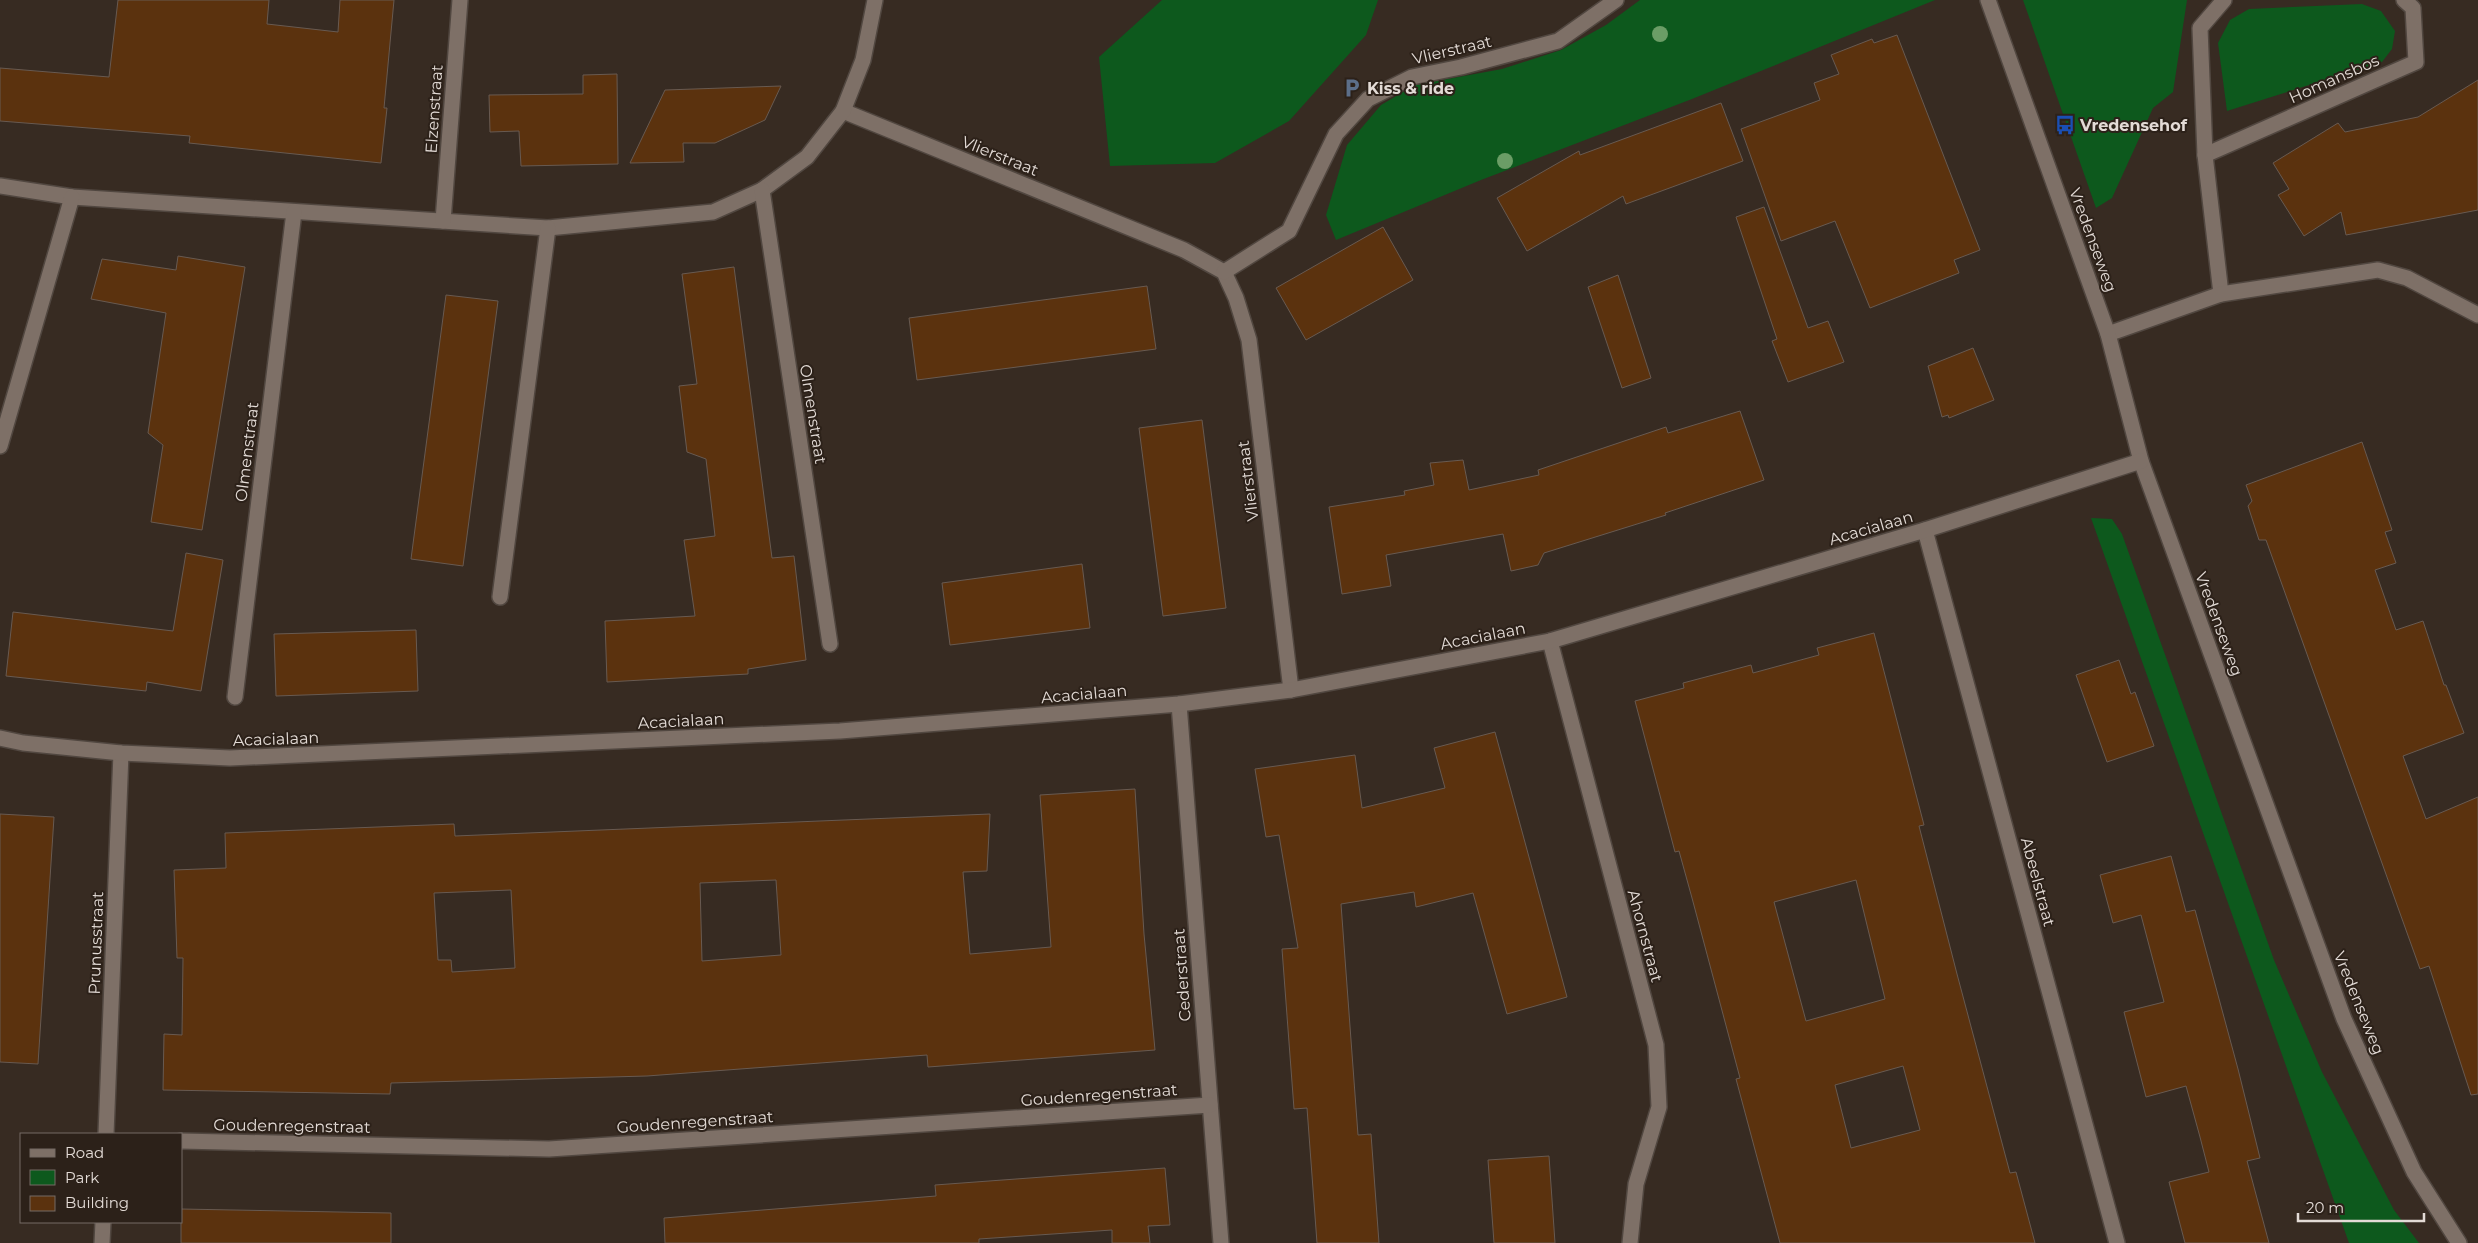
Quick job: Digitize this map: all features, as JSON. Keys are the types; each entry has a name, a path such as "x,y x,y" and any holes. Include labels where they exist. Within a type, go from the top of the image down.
{"street":[{"name":"Elzenstraat","path":"443,221 460,0"},
{"path":"0,186 72,197 548,228 713,212 762,190 808,157 843,111 863,60 875,0"},
{"name":"Vlierstraat","path":"1224,272 1289,231 1336,134 1368,99 1412,77 1461,68 1558,40 1616,0"},
{"name":"Vredenseweg","path":"1988,0 2108,334 2141,461 2344,1019 2414,1172 2459,1243"},
{"path":"2221,294 2205,155 2200,28 2224,0"},
{"name":"Homansbos","path":"2205,155 2416,62 2413,8 2404,0"},
{"name":"Vlierstraat","path":"843,111 1184,250 1224,272 1236,298 1249,340 1291,690"},
{"name":"Olmenstraat","path":"762,190 830,644"},
{"path":"0,446 72,197"},
{"name":"Olmenstraat","path":"235,697 294,212"},
{"path":"500,596 548,228"},
{"path":"2108,334 2221,294 2378,270 2407,278 2478,315"},
{"name":"Acacialaan","path":"0,738 22,743 121,753 230,758 840,731 1178,704 1291,690 1550,640 1925,530 2141,461"},
{"name":"Abeelstraat","path":"1925,530 2118,1243"},
{"name":"Ahornstraat","path":"1550,640 1656,1045 1659,1106 1636,1184 1630,1243"},
{"name":"Cederstraat","path":"1178,704 1221,1243"},
{"name":"Prunusstraat","path":"106,1133 121,753"},
{"name":"Goudenregenstraat","path":"182,1140 549,1149 1210,1105"},
{"path":"102,1243 103,1223"}],"green space":[{"path":"1162,0 1378,0 1366,35 1289,121 1215,163 1110,166 1099,57"},
{"path":"1640,0 1935,0 1692,99 1481,180 1336,240 1326,215 1347,145 1381,105 1415,85 1502,69 1561,50 1606,25"},
{"path":"2023,0 2187,0 2173,92 2153,108 2112,198 2096,208"},
{"path":"2362,4 2381,11 2395,31 2392,49 2382,62 2227,111 2218,43 2230,20 2249,9"},
{"path":"2091,518 2112,519 2122,534 2274,960 2322,1072 2394,1210 2419,1243 2349,1243"}],"building":[{"path":"118,0 269,0 267,24 338,32 340,0 394,0 384,108 387,108 381,163 189,143 190,136 0,121 0,68 109,77"},
{"path":"1897,35 1980,250 1954,260 1959,273 1870,308 1835,221 1781,241 1741,129 1820,100 1814,83 1839,74 1831,55 1872,39 1874,43"},
{"path":"617,74 618,164 521,166 519,131 490,132 489,95 583,94 583,75"},
{"path":"2478,80 2478,210 2346,235 2341,212 2304,236 2278,195 2289,189 2273,163 2338,123 2345,132 2418,117"},
{"path":"781,86 765,120 715,143 683,143 684,162 630,163 665,90"},
{"path":"1721,103 1743,161 1626,204 1623,196 1527,251 1497,198 1579,151 1580,155"},
{"path":"1764,207 1808,328 1828,321 1844,362 1788,382 1772,341 1777,339 1736,217"},
{"path":"1383,227 1413,280 1306,340 1276,288"},
{"path":"178,256 245,267 202,530 151,522 163,445 148,433 166,313 91,299 102,259 176,270"},
{"path":"734,267 772,558 794,556 806,660 748,669 748,674 607,682 605,621 695,616 684,540 715,536 706,459 687,452 679,386 697,384 682,274"},
{"path":"1618,275 1651,378 1622,388 1588,287"},
{"path":"1147,286 1156,349 917,380 909,318"},
{"path":"446,295 498,301 463,566 411,559"},
{"path":"1973,348 1994,400 1949,418 1948,415 1942,417 1928,366"},
{"path":"1740,411 1764,480 1665,513 1666,515 1544,553 1538,565 1511,571 1503,534 1386,555 1391,586 1342,594 1329,507 1405,495 1404,491 1434,485 1430,463 1463,460 1469,490 1539,475 1538,470 1666,427 1668,433"},
{"path":"1202,420 1226,608 1163,616 1139,428"},
{"path":"2362,442 2392,530 2385,532 2396,563 2375,570 2396,630 2423,621 2444,685 2446,685 2464,733 2403,756 2426,819 2478,797 2478,1094 2471,1095 2429,966 2420,969 2266,540 2259,540 2248,506 2252,501 2246,485"},
{"path":"186,553 223,560 201,691 147,682 146,691 6,676 13,612 173,631"},
{"path":"1082,564 1090,628 950,645 942,583"},
{"path":"416,630 418,691 276,696 274,634"},
{"path":"1874,633 1924,825 1919,826 1957,974 2010,1173 2016,1172 2035,1243 1780,1243 1736,1079 1740,1078 1692,898 1679,851 1675,852 1635,701 1684,688 1683,683 1751,665 1753,673 1819,655 1817,648","holes":["1856,880 1885,999 1806,1021 1774,902","1903,1066 1920,1130 1851,1148 1835,1085"]},
{"path":"2119,660 2131,694 2135,692 2154,746 2107,762 2076,675"},
{"path":"1495,732 1567,997 1507,1014 1473,893 1416,907 1414,892 1341,904 1358,1135 1371,1134 1379,1243 1317,1243 1307,1108 1294,1109 1282,949 1298,948 1279,835 1266,837 1255,769 1355,755 1362,808 1445,788 1434,748"},
{"path":"1135,789 1144,934 1155,1050 928,1067 927,1055 647,1076 391,1083 390,1094 163,1090 164,1034 182,1035 183,958 177,958 174,870 226,868 225,833 454,824 455,836 990,814 987,871 963,872 970,954 1051,947 1040,795","holes":["776,880 781,955 702,961 700,883","511,890 515,968 452,972 451,960 438,960 434,893"]},
{"path":"0,814 54,817 38,1064 0,1062"},
{"path":"2171,856 2186,912 2195,910 2238,1069 2260,1158 2247,1161 2269,1243 2185,1243 2169,1182 2209,1172 2200,1137 2186,1086 2146,1097 2124,1012 2164,1002 2141,915 2113,923 2100,875"},
{"path":"1549,1156 1555,1243 1494,1243 1488,1160"},
{"path":"1165,1168 1170,1225 1148,1226 1150,1243 1112,1243 1112,1230 979,1239 979,1243 665,1243 664,1218 936,1196 935,1185"},
{"path":"182,1209 391,1213 391,1243 181,1243"}],"place":[{"name":"Kiss & ride","path":"1352,88"},
{"name":"Vredensehof","path":"2065,125"}]}
